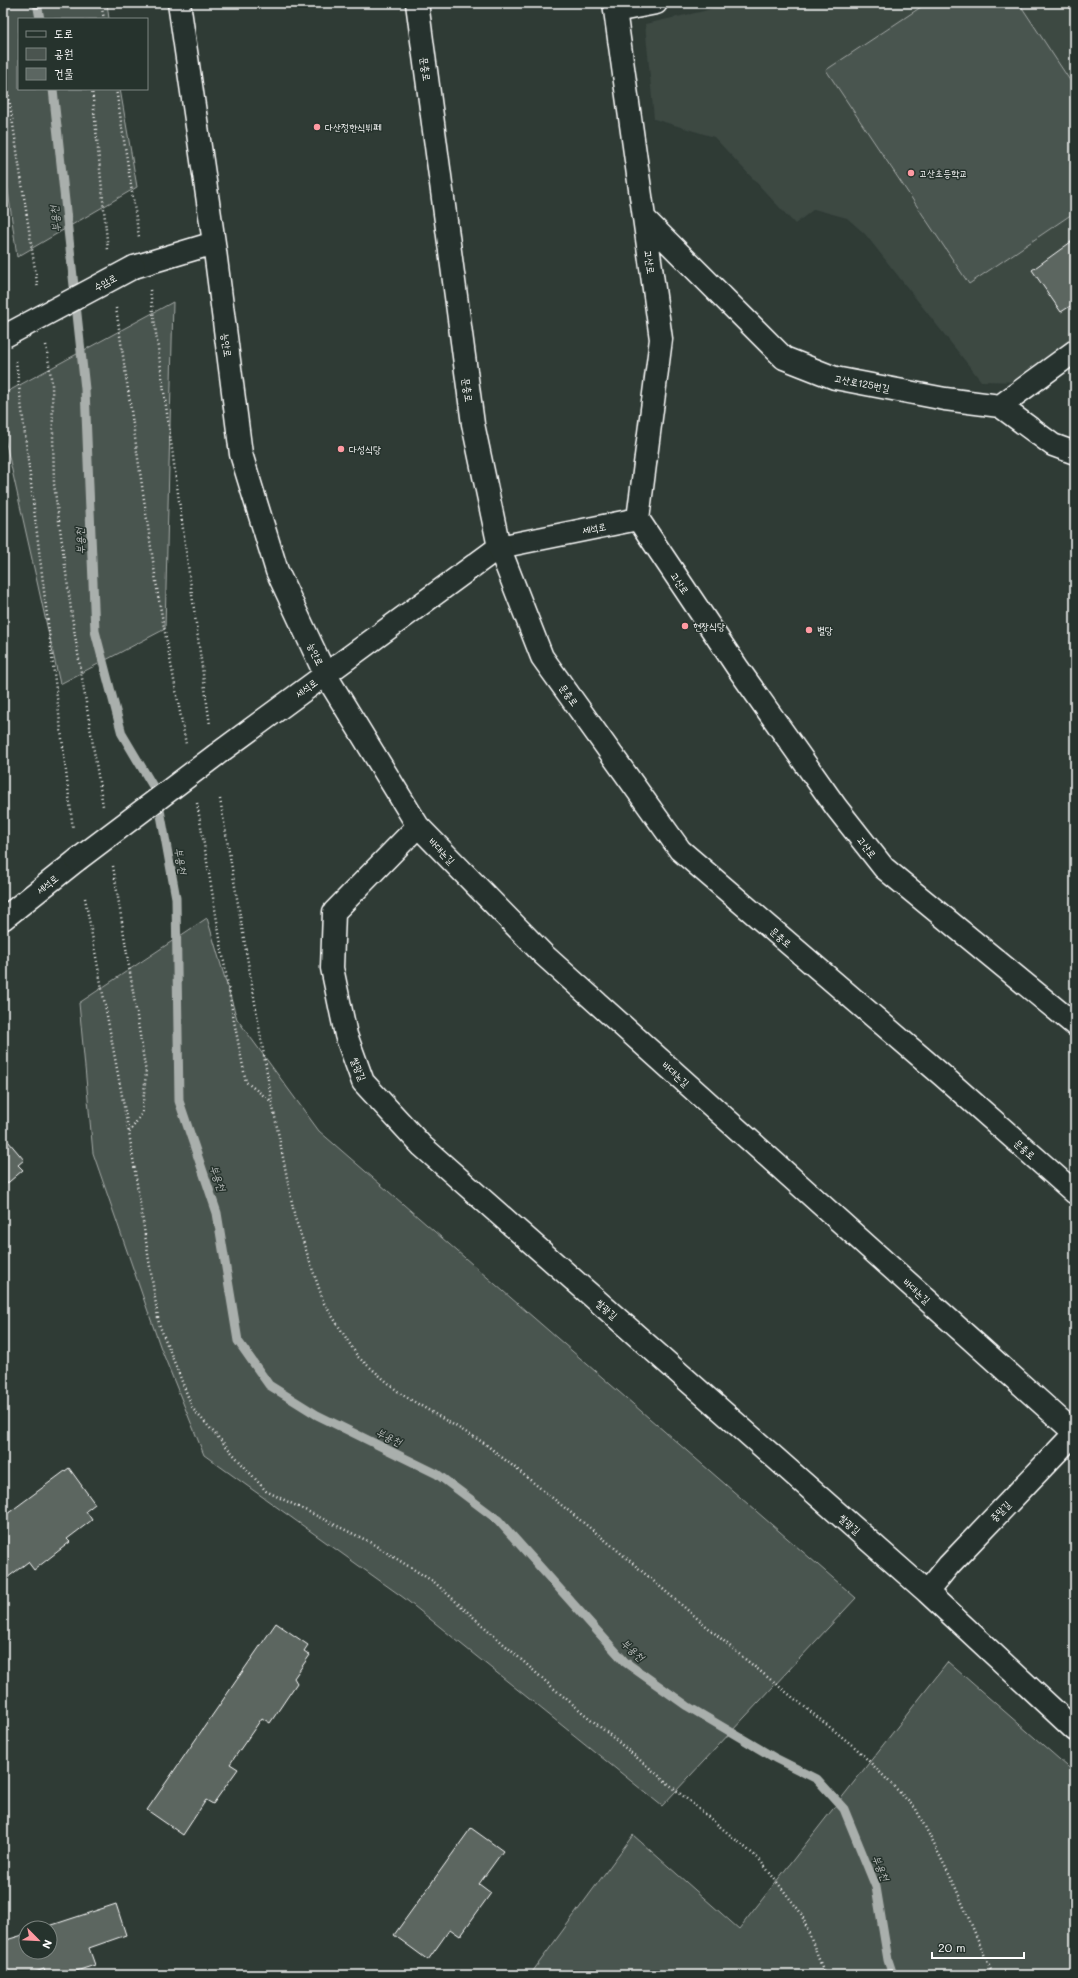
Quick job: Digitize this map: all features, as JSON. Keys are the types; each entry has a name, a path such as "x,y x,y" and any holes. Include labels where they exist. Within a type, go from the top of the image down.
{"street":[{"name":"능안로","path":"179,3 214,243 241,454 277,571 325,674"},
{"name":"문충로","path":"417,3 473,424 500,547 542,657 680,850 944,1076 1075,1193"},
{"path":"615,7 656,3"},
{"name":"고산로","path":"615,7 661,339 638,519 737,667 836,807 884,868 1075,1025"},
{"name":"고산로125번길","path":"644,218 784,358 835,378 945,399 1000,406"},
{"name":"수암로","path":"4,336 134,267 214,243"},
{"path":"1075,351 1000,406 1053,445 1075,453"},
{"name":"세석로","path":"3,919 77,860 216,755 500,547 638,519"},
{"name":"바대논길","path":"325,674 418,826 544,955 1075,1433"},
{"name":"쌀광길","path":"418,826 334,912 332,968 346,1036 363,1082 422,1146 927,1592 1075,1730"},
{"name":"중말길","path":"927,1592 949,1565 1075,1433"}],"path":[{"path":"101,3 104,18"},
{"path":"3,81 7,85 38,290"},
{"path":"116,90 139,241"},
{"path":"3,282 7,311"},
{"path":"150,288 210,730"},
{"path":"45,337 52,384 54,484 72,617 104,814"},
{"path":"16,357 74,834"},
{"path":"220,799 272,1102"},
{"path":"112,861 146,1073 142,1113 129,1133"},
{"path":"85,898 129,1133 159,1324 193,1409 266,1491 368,1541 434,1582 552,1687 759,1859 801,1913 825,1975"}],"shaded area":[{"name":"고산초등학교","path":"728,3 1075,3 1075,341 1021,382 981,381 865,234 847,218 814,209 795,224 714,137 654,119 645,24 704,11"}],"green space":[{"path":"3,3 107,3 109,18 18,18 18,90 120,90 137,187 17,257 3,154"},
{"path":"927,3 1019,3 1075,88 1075,212 969,284 826,70"},
{"path":"173,302 165,629 60,684 3,430 3,394"},
{"path":"207,918 237,1019 319,1131 856,1598 662,1806 404,1598 204,1455 160,1346 93,1153 79,1003"},
{"path":"948,1662 1075,1773 1075,1975 530,1975 633,1835 739,1929"}],"building":[{"path":"1075,239 1075,303 1061,312 1032,270"},
{"path":"3,1135 24,1160 18,1165 23,1170 3,1187"},
{"path":"69,1468 95,1504 86,1511 92,1520 67,1539 70,1542 34,1570 28,1562 3,1581 3,1517"},
{"path":"276,1623 308,1645 304,1651 310,1655 294,1678 297,1683 270,1723 262,1718 230,1764 238,1769 213,1804 206,1800 183,1835 147,1810"},
{"path":"471,1828 503,1851 479,1884 491,1893 460,1936 450,1929 428,1960 394,1935"},
{"path":"116,1904 126,1935 89,1948 95,1965 64,1975 46,1975 44,1969 27,1975 3,1975 3,1941 18,1936 18,1960 58,1960 58,1923"}],"waterway":[{"name":"부용천","path":"37,3 40,18"},
{"name":"부용천","path":"53,90 85,389 95,631 122,734 157,793 176,898 179,1101 217,1213 238,1341 269,1385 317,1415 437,1474 498,1520 625,1662 687,1706 775,1758 817,1779 844,1809 876,1887 888,1960 893,1975"}],"place":[{"name":"다산정한식뷔페","path":"317,127"},
{"name":"고산초등학교","path":"911,173"},
{"name":"다성식당","path":"341,449"},
{"name":"현장식당","path":"685,626"},
{"name":"별당","path":"809,630"}]}
